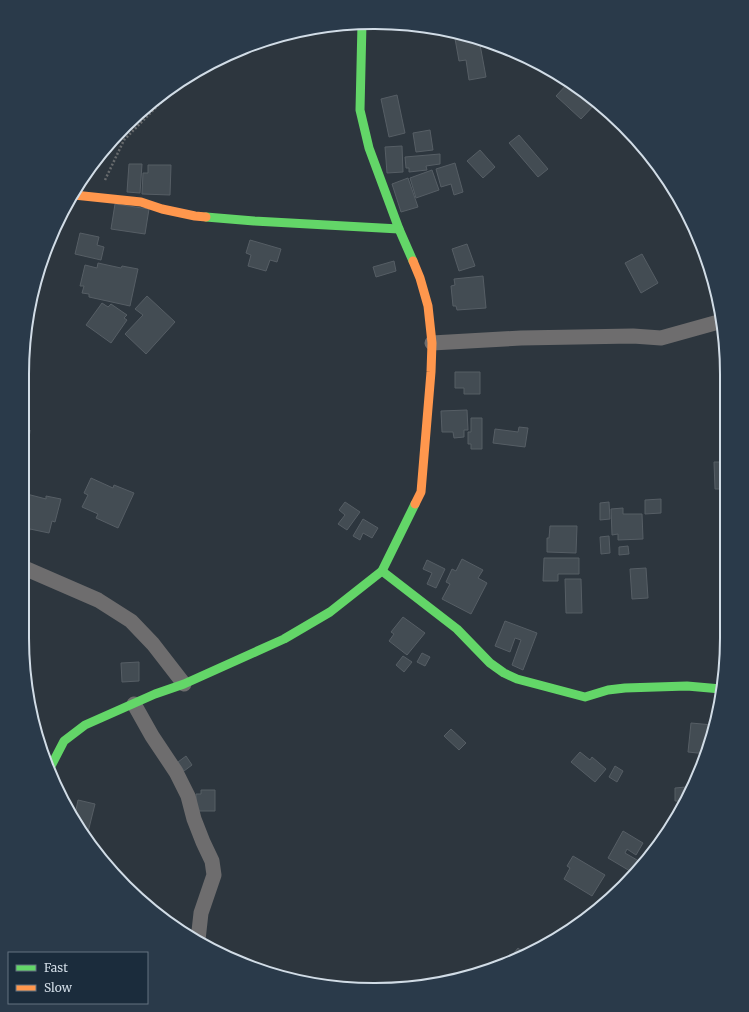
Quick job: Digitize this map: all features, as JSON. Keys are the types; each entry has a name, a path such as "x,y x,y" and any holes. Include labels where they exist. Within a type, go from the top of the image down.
{"street":[{"path":"52,763 64,740 85,725 155,694 184,684 284,639 330,612 382,571 421,492 428,419 432,343 428,306 420,278 399,229 369,148 360,110 362,30"},
{"path":"79,196 141,202 162,209 195,216 254,221 399,229"},
{"path":"432,343 537,338 633,336 661,338 716,322"},
{"path":"29,570 98,600 131,621 154,644 184,684"},
{"path":"382,571 457,629 490,663 504,673 517,679 585,697 608,690 625,688 687,686 716,689"},
{"path":"134,704 152,736 176,772 188,796 194,819 212,861 214,875 201,913 199,935"}],"path":[{"path":"99,197 112,164 124,140 158,105"}],"building":[{"path":"455,39 480,45 486,77 469,80 466,60 459,61"},
{"path":"565,86 593,107 581,119 556,96"},
{"path":"397,95 405,133 389,137 381,99"},
{"path":"430,130 433,150 416,152 413,133"},
{"path":"519,135 548,169 538,177 509,143"},
{"path":"402,146 403,172 387,173 385,147"},
{"path":"480,150 495,167 483,178 467,161"},
{"path":"440,154 440,164 426,166 427,170 409,172 409,168 406,168 405,157"},
{"path":"455,163 463,192 454,195 451,184 441,187 436,169"},
{"path":"129,164 142,164 140,193 127,192"},
{"path":"148,165 171,165 170,195 142,194 143,173 148,173"},
{"path":"432,170 439,190 416,198 410,178"},
{"path":"408,178 418,207 401,212 392,184"},
{"path":"115,204 149,209 145,234 111,229"},
{"path":"80,233 99,237 97,245 104,247 101,260 75,254"},
{"path":"250,240 281,249 277,262 270,260 266,271 248,266 251,255 246,253"},
{"path":"467,244 475,266 459,271 452,249"},
{"path":"642,254 658,283 641,293 625,263"},
{"path":"394,261 396,271 376,277 373,267"},
{"path":"98,263 121,268 122,266 138,269 130,306 89,297 89,294 82,293 84,286 80,286 85,265 97,268"},
{"path":"483,276 486,308 457,310 456,306 453,306 451,286 455,285 454,279"},
{"path":"147,296 175,322 146,354 125,334 143,315 135,309"},
{"path":"102,303 108,307 111,304 127,315 124,318 127,320 111,343 86,325"},
{"path":"455,372 480,372 480,394 464,394 464,388 455,388"},
{"path":"467,410 468,430 464,430 464,437 454,438 453,432 442,432 441,411"},
{"path":"471,418 482,418 482,449 471,449 471,444 468,444 468,432 471,432"},
{"path":"519,427 528,428 525,447 493,443 495,429 518,432"},
{"path":"714,462 720,462 720,489 715,489"},
{"path":"91,478 113,488 114,485 134,493 118,528 96,518 98,514 82,507 88,495 84,493"},
{"path":"29,495 46,499 46,496 61,499 55,522 52,521 49,533 30,529 29,533"},
{"path":"661,499 661,513 645,514 645,500"},
{"path":"345,502 360,512 347,530 338,524 345,515 339,510"},
{"path":"609,502 610,519 600,520 600,503"},
{"path":"623,508 623,514 642,514 643,539 618,540 618,534 612,535 611,509"},
{"path":"363,519 378,528 372,538 363,533 360,540 353,536"},
{"path":"550,526 577,526 576,553 547,552 547,538 549,538"},
{"path":"609,536 610,553 601,554 600,537"},
{"path":"628,546 629,554 619,555 619,547"},
{"path":"544,558 579,558 579,574 558,574 558,581 543,581"},
{"path":"462,559 483,570 478,578 487,583 471,614 442,599 450,584 446,582 452,569 456,571"},
{"path":"427,560 445,569 436,588 427,584 432,573 423,569"},
{"path":"646,568 648,598 632,599 630,569"},
{"path":"565,579 581,579 582,613 566,613"},
{"path":"403,617 425,633 407,655 389,641 394,634 391,632"},
{"path":"505,621 537,633 523,670 512,665 521,640 515,638 510,652 495,646"},
{"path":"422,653 430,657 425,666 417,662"},
{"path":"403,656 412,662 404,672 396,665"},
{"path":"139,662 139,681 122,682 121,663"},
{"path":"691,723 709,725 700,753 688,752"},
{"path":"451,729 466,743 459,750 444,736"},
{"path":"580,752 590,760 592,757 606,769 595,782 571,762"},
{"path":"186,756 192,765 184,771 178,762"},
{"path":"615,766 623,771 617,782 609,777"},
{"path":"685,787 678,801 675,801 675,788"},
{"path":"201,790 215,790 215,811 196,811 196,794 201,794"},
{"path":"78,800 95,804 88,831 87,829 76,811"},
{"path":"623,831 643,843 636,855 627,849 625,853 638,861 629,871 608,858"},
{"path":"573,856 605,875 592,896 564,879 570,868 567,866"},
{"path":"518,948 521,950 513,954"}],"traffic: fast":[{"path":"362,30 360,110 369,148 399,229 413,261"},
{"path":"206,217 399,229"},
{"path":"52,763 64,741 85,725 155,694 184,684 284,639 330,612 382,571 415,504"},
{"path":"382,571 457,629 490,663 504,673 517,679 585,697 608,690 625,688 687,686 716,689"}],"traffic: slow":[{"path":"79,196 141,202 162,209 206,217"},
{"path":"413,261 420,278 428,306 432,343 421,492 415,504"}]}
